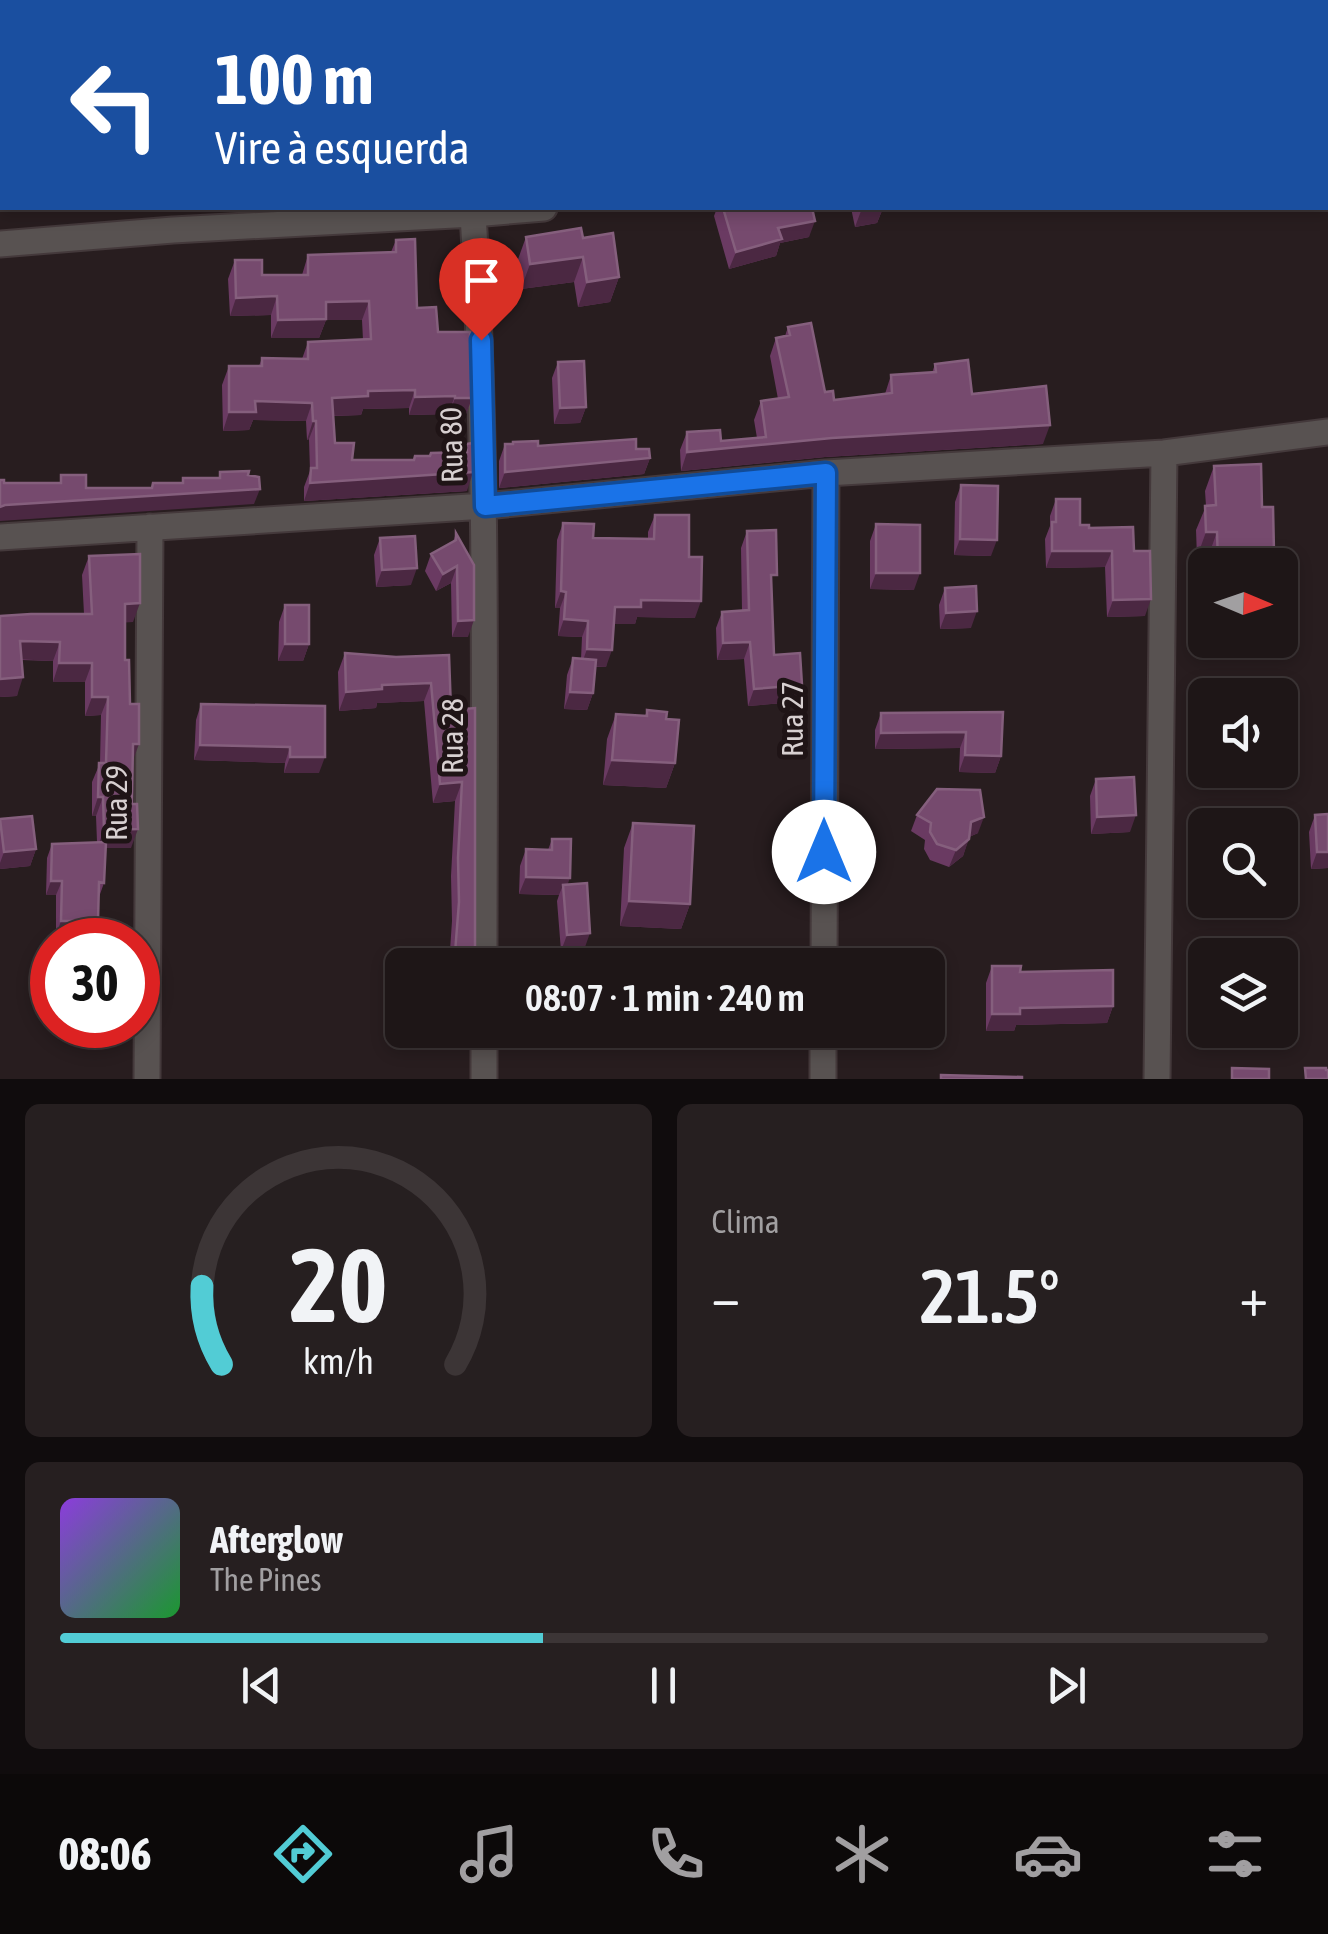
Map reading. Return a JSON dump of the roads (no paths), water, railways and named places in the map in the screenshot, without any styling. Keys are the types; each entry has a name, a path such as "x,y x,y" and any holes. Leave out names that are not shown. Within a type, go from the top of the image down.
{"street":[{"path":"0,244 171,219 518,210"},
{"name":"Rua 80","path":"473,214 485,506"},
{"path":"0,537 485,506 826,473 1164,453 1328,432"},
{"path":"1158,1079 1164,453"},
{"name":"Rua 27","path":"824,948 826,473"},
{"name":"Rua 28","path":"484,948 485,506"},
{"name":"Rua 29","path":"147,1079 150,527"},
{"path":"484,1048 484,1079"},
{"path":"823,1048 823,1079"}]}
